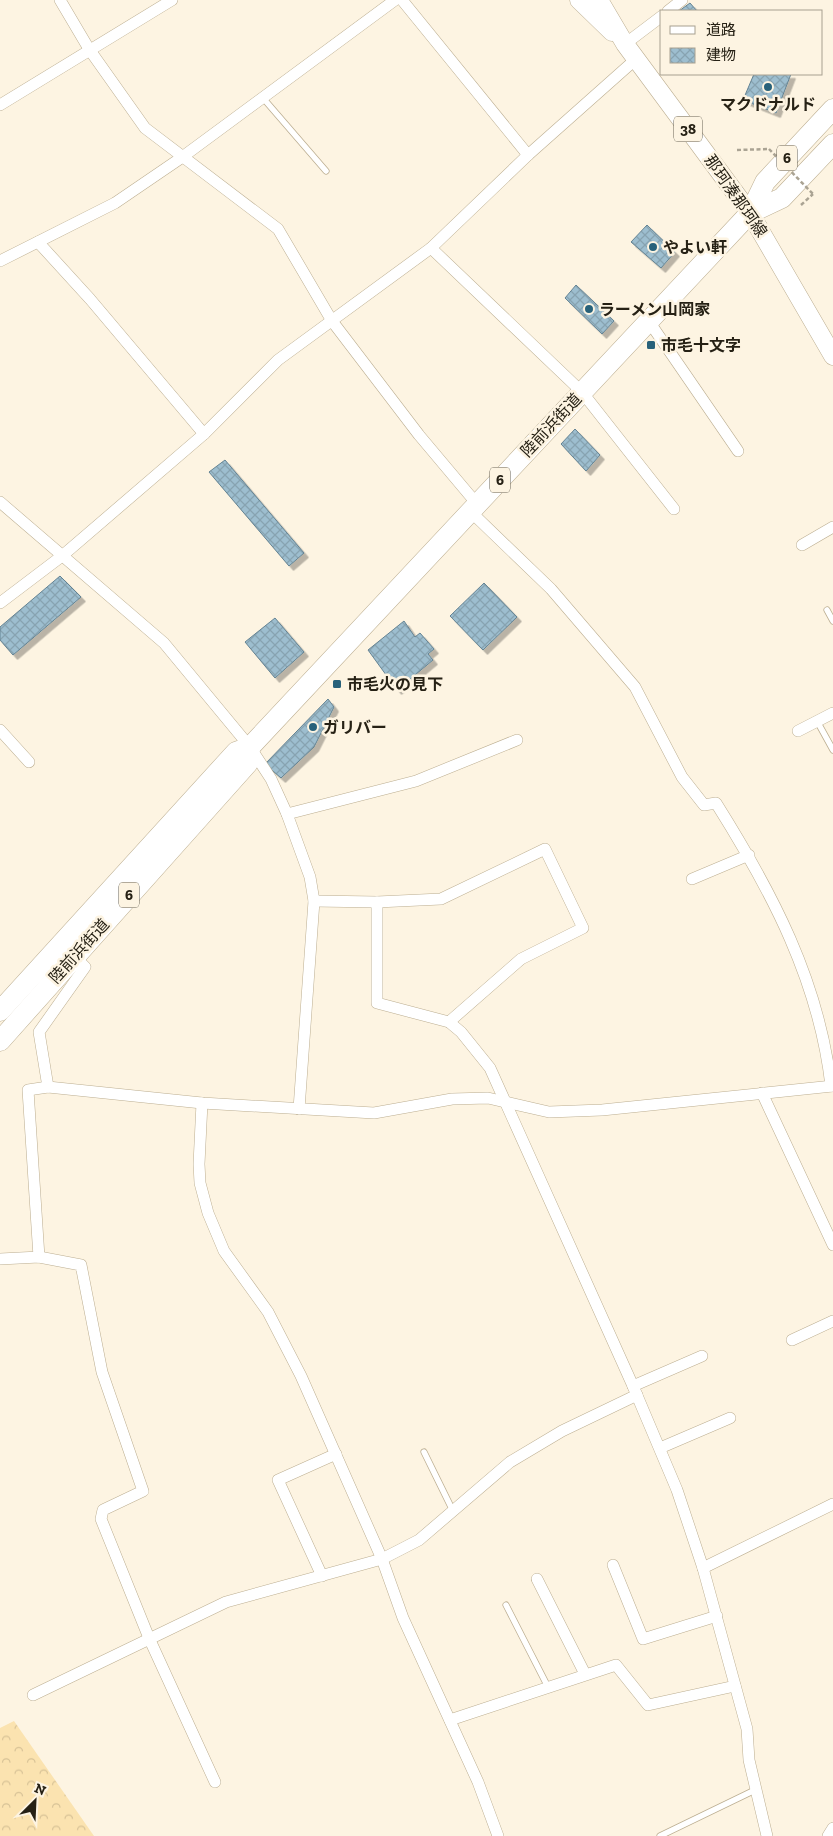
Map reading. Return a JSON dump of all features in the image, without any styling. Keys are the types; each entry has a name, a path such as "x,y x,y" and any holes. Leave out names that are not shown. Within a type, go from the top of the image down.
{"highway":[{"name":"陸前浜街道","path":"0,1011 236,752 250,747 648,320 750,214 765,182 833,109"},
{"name":"陸前浜街道","path":"750,214 782,198 833,144"},
{"name":"陸前浜街道","path":"0,1041 248,763 250,747"}],"main road":[{"name":"那珂湊那珂線","path":"579,0 625,44"},
{"name":"那珂湊那珂線","path":"599,0 625,44 750,214 833,356"}],"street":[{"path":"39,1257 28,1090 48,1087 202,1103 374,1113 452,1099 488,1098 549,1112 602,1110 832,1086 828,1057 814,996 778,912 749,855 716,804 704,805 682,777 635,687 551,589 474,508 332,321 278,229 181,158 145,128 89,49 60,0"},
{"path":"0,105 172,0"},
{"path":"0,261 115,203 181,158 396,0"},
{"path":"402,0 528,156"},
{"path":"669,10 682,0"},
{"path":"625,44 660,18"},
{"path":"0,603 62,556 204,434 278,360 431,248 528,156 636,59"},
{"path":"38,242 90,299 204,434"},
{"path":"431,248 582,392 674,509"},
{"path":"648,320 738,451"},
{"path":"0,502 164,643 250,747 271,779 287,814 310,877 314,901 299,1109"},
{"path":"802,545 833,528"},
{"path":"798,731 833,713"},
{"path":"0,730 28,762"},
{"path":"287,814 416,781 517,740"},
{"path":"314,901 377,902 441,899 545,849 583,928 521,959 449,1022"},
{"path":"692,879 749,855"},
{"path":"377,902 377,1003 449,1022 462,1032 490,1068 660,1448 703,1568 747,1729 749,1760 767,1836"},
{"path":"48,1087 38,1032 85,967 74,956"},
{"path":"762,1093 833,1245"},
{"path":"202,1103 200,1183 208,1213 224,1251 268,1312 301,1376 382,1559 403,1618 478,1782 498,1836"},
{"path":"0,1259 39,1257 81,1266 102,1372 144,1491 104,1510 101,1519 149,1638 215,1782"},
{"path":"792,1340 833,1321"},
{"path":"33,1695 226,1602 382,1559 419,1540 510,1462 562,1431 702,1356"},
{"path":"660,1448 730,1418"},
{"path":"322,1576 278,1480 336,1454"},
{"path":"703,1568 833,1504"},
{"path":"613,1565 643,1640 716,1616"},
{"path":"537,1579 585,1674"},
{"path":"450,1720 616,1664 648,1705 735,1686"},
{"path":"828,1836 833,1828"}],"lane":[{"path":"263,98 326,171"},
{"path":"827,610 833,621"},
{"path":"818,720 833,750"},
{"path":"424,1452 453,1511"},
{"path":"506,1605 548,1687"},
{"path":"660,1836 755,1790"}],"path":[{"path":"737,150 769,149 813,194 802,206"}],"green space":[{"path":"14,1721 94,1836 0,1836 0,1728"}],"building":[{"path":"690,3 696,10 680,10"},
{"name":"マクドナルド","path":"754,75 791,75 776,113 743,100"},
{"name":"やよい軒","path":"647,225 675,252 661,268 631,242"},
{"name":"ラーメン山岡家","path":"576,285 614,321 602,334 565,298"},
{"path":"575,429 600,455 586,471 561,444"},
{"path":"225,460 304,553 289,566 209,472"},
{"path":"60,576 81,597 13,655 0,640 0,627"},
{"path":"484,583 517,617 483,650 450,616"},
{"path":"275,618 304,652 275,678 245,642"},
{"path":"404,621 415,637 420,633 434,649 428,654 433,660 397,690 368,650"},
{"name":"ガリバー","path":"328,699 334,707 314,747 281,778 265,764"}],"place":[{"name":"マクドナルド","path":"768,87"},
{"name":"やよい軒","path":"653,247"},
{"name":"ラーメン山岡家","path":"589,309"},
{"name":"市毛十文字","path":"651,345"},
{"name":"市毛火の見下","path":"337,684"},
{"name":"ガリバー","path":"313,727"}]}
